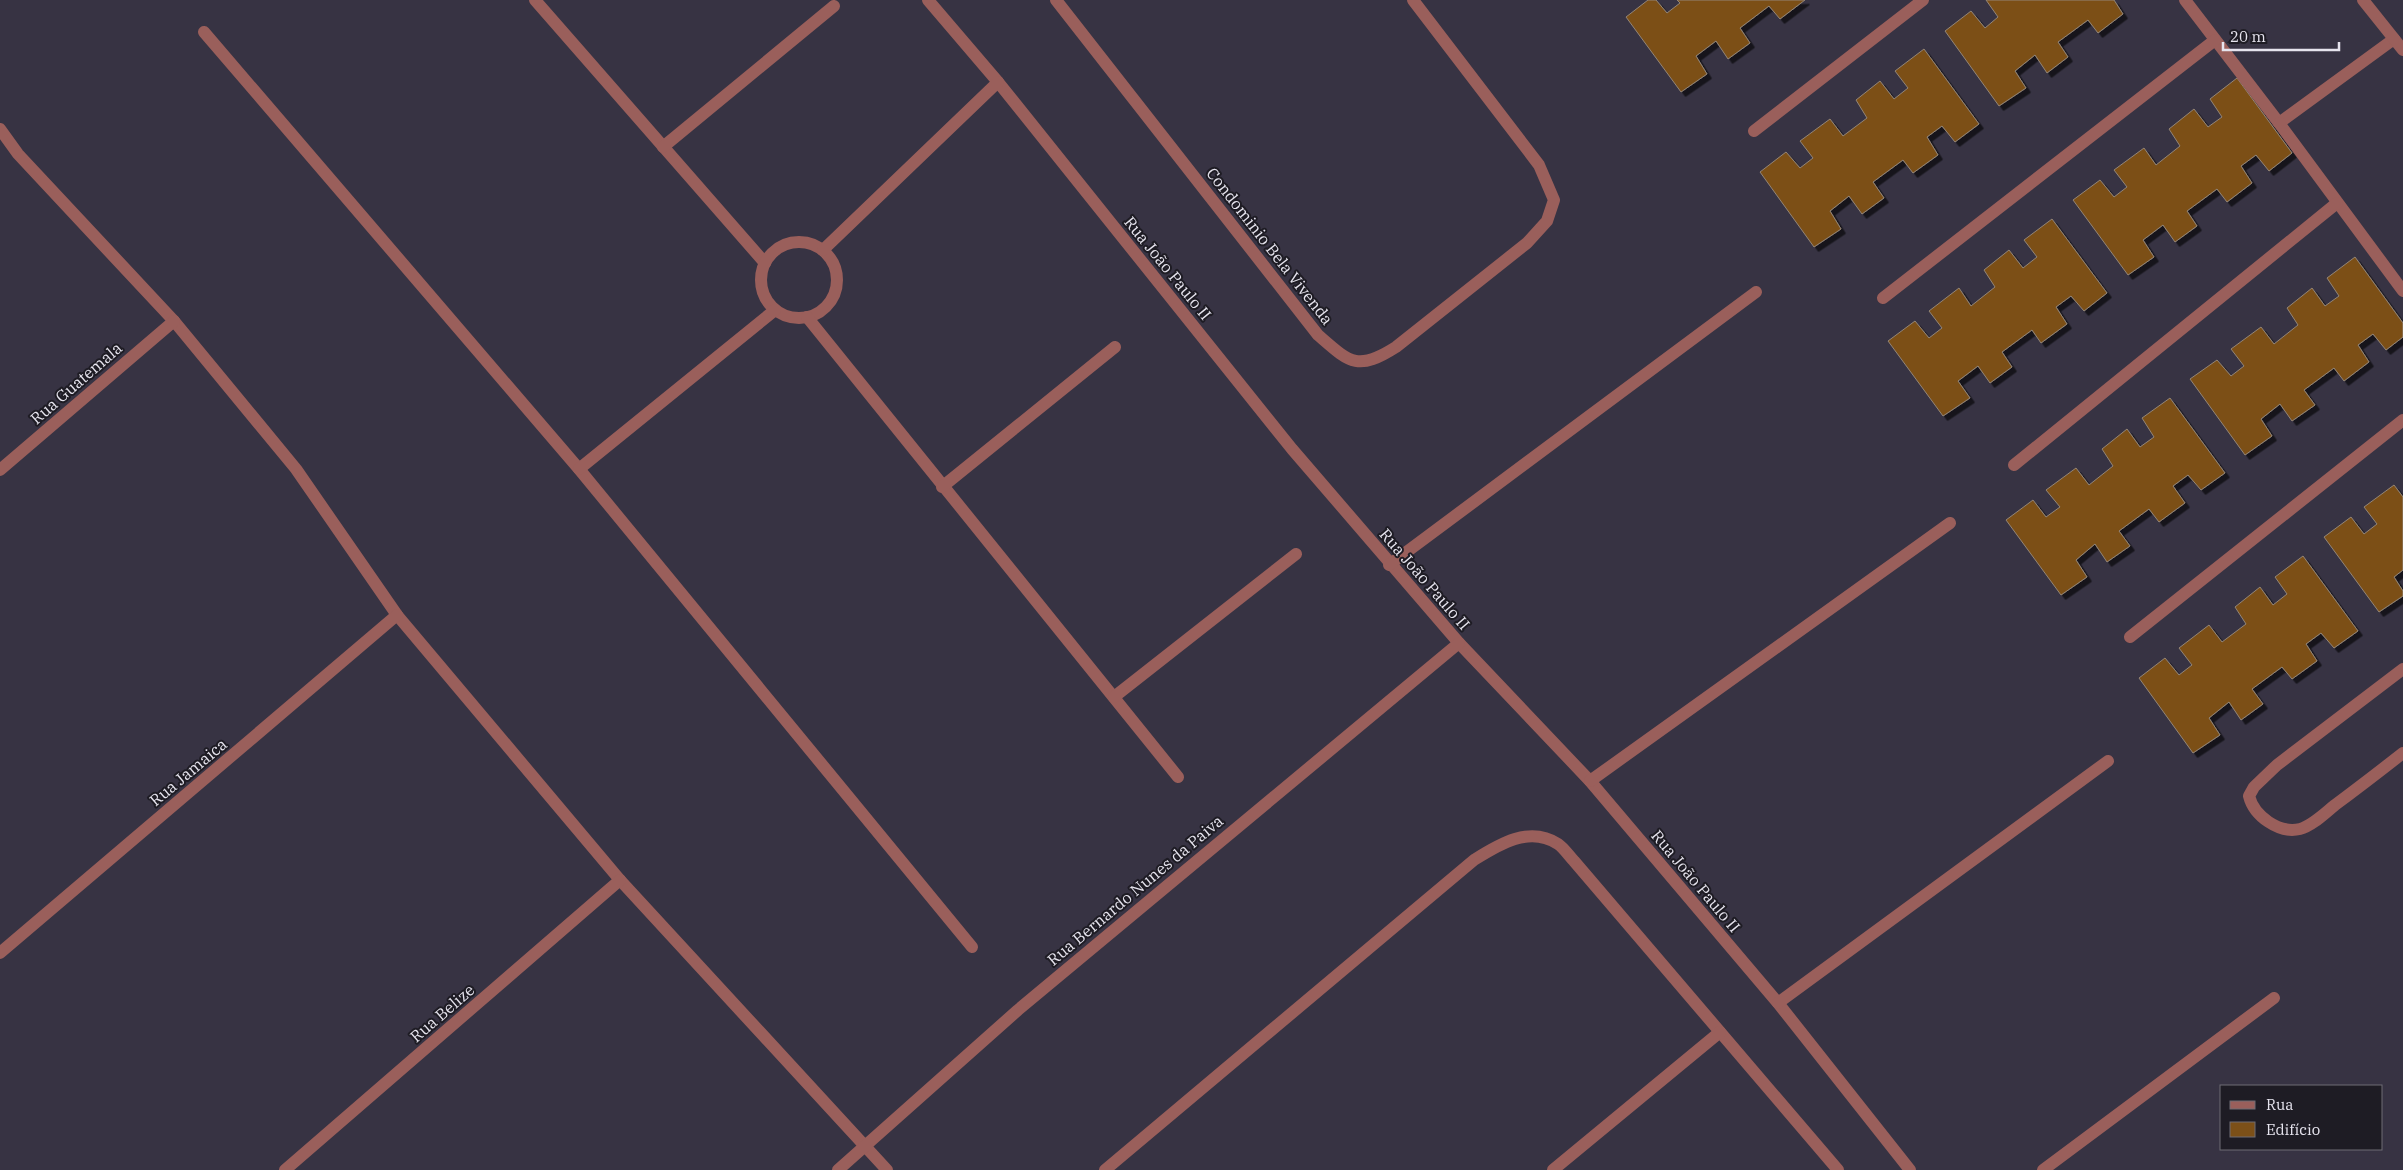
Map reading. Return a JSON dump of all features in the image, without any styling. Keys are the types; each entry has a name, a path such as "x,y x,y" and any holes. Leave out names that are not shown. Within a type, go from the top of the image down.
{"street":[{"path":"535,0 765,263"},
{"name":"Rua João Paulo II","path":"928,0 998,82 1292,449 1459,643 1590,781 1778,1003 1910,1170"},
{"name":"Condominio Bela Vivenda","path":"1056,0 1318,335 1346,359 1362,362 1378,359 1396,347 1527,243 1547,221 1554,200 1539,165 1413,0"},
{"path":"1754,131 1923,0"},
{"path":"2185,0 2403,291"},
{"path":"2363,0 2403,50"},
{"path":"663,147 834,6"},
{"path":"204,32 579,468 972,947"},
{"path":"2279,123 2394,39"},
{"path":"1883,298 2215,40"},
{"path":"823,250 998,82"},
{"path":"0,130 18,154 174,321 296,469 397,615 620,880 887,1170"},
{"path":"2014,466 2337,203"},
{"path":"791,242 808,242 823,250 834,263 838,280 834,296 823,310 807,317 790,317 775,310 764,296 761,279 765,263 776,250 791,242"},
{"path":"1390,565 1756,292"},
{"path":"579,468 775,310"},
{"path":"807,317 942,487 1178,777"},
{"name":"Rua Guatemala","path":"0,470 174,321"},
{"path":"942,487 1115,347"},
{"path":"2130,637 2403,420"},
{"path":"1590,781 1950,523"},
{"path":"1114,697 1296,554"},
{"name":"Rua Jamaica","path":"0,953 397,615"},
{"name":"Rua Bernardo Nunes da Paiva","path":"838,1170 1018,1010 1459,643"},
{"path":"2403,668 2277,765 2254,788 2249,796 2251,803 2256,812 2284,830 2301,829 2321,817 2403,753"},
{"path":"1778,1003 2108,761"},
{"path":"1105,1170 1474,860 1499,844 1520,837 1539,836 1557,844 1574,861 1838,1170"},
{"name":"Rua Belize","path":"285,1170 620,880"},
{"path":"2042,1170 2274,998"},
{"path":"1553,1170 1720,1032"}],"building":[{"path":"1648,0 1656,0 1667,13 1680,3 1677,0 1805,0 1780,19 1769,6 1740,28 1750,43 1728,59 1716,41 1696,56 1707,74 1681,92 1626,17"},
{"path":"1986,0 2114,0 2123,14 2098,33 2088,20 2058,42 2068,57 2047,73 2035,55 2015,71 2026,88 1999,106 1945,31 1971,11 1985,28 1998,17"},
{"path":"1924,49 1979,124 1955,142 1942,126 1927,137 1938,155 1913,173 1903,160 1873,182 1884,198 1862,214 1849,196 1830,211 1841,229 1814,247 1760,172 1786,152 1800,168 1813,158 1800,141 1830,119 1843,136 1867,118 1856,100 1880,81 1894,99 1908,88 1895,71"},
{"path":"2237,78 2292,153 2269,171 2256,155 2241,166 2252,183 2227,202 2217,189 2187,211 2197,226 2175,242 2163,225 2143,240 2154,257 2128,275 2073,200 2100,180 2114,197 2127,187 2114,170 2144,148 2156,165 2180,146 2169,129 2194,109 2208,127 2222,117 2210,99"},
{"path":"2052,219 2107,293 2084,311 2071,296 2056,307 2067,324 2041,343 2032,330 2002,352 2012,367 1990,383 1978,366 1958,381 1970,398 1943,416 1888,341 1915,321 1929,338 1942,328 1929,311 1959,288 1971,306 1995,287 1984,270 2009,250 2023,268 2037,257 2024,240"},
{"path":"2355,257 2403,323 2403,337 2386,350 2373,334 2358,345 2369,362 2344,381 2334,368 2304,390 2315,405 2292,421 2280,404 2261,419 2272,436 2245,455 2190,379 2217,360 2231,376 2244,366 2231,349 2261,327 2274,344 2298,325 2287,308 2312,288 2325,306 2339,296 2327,278"},
{"path":"2170,398 2225,473 2201,490 2188,475 2173,486 2185,503 2159,522 2149,509 2119,531 2130,546 2107,562 2095,544 2076,560 2087,577 2061,595 2006,520 2033,500 2046,517 2060,507 2046,490 2076,468 2089,485 2113,466 2102,449 2127,429 2140,447 2154,437 2142,418"},
{"path":"2394,485 2403,497 2403,570 2394,577 2403,591 2403,596 2379,612 2324,537 2351,517 2364,534 2377,524 2364,507"},
{"path":"2303,556 2358,631 2334,648 2321,633 2306,644 2317,661 2292,679 2282,667 2252,689 2263,704 2241,720 2229,702 2209,718 2220,735 2193,753 2139,678 2165,658 2179,675 2192,665 2179,648 2209,625 2222,642 2246,624 2235,607 2260,587 2273,605 2287,594 2275,577"}]}
